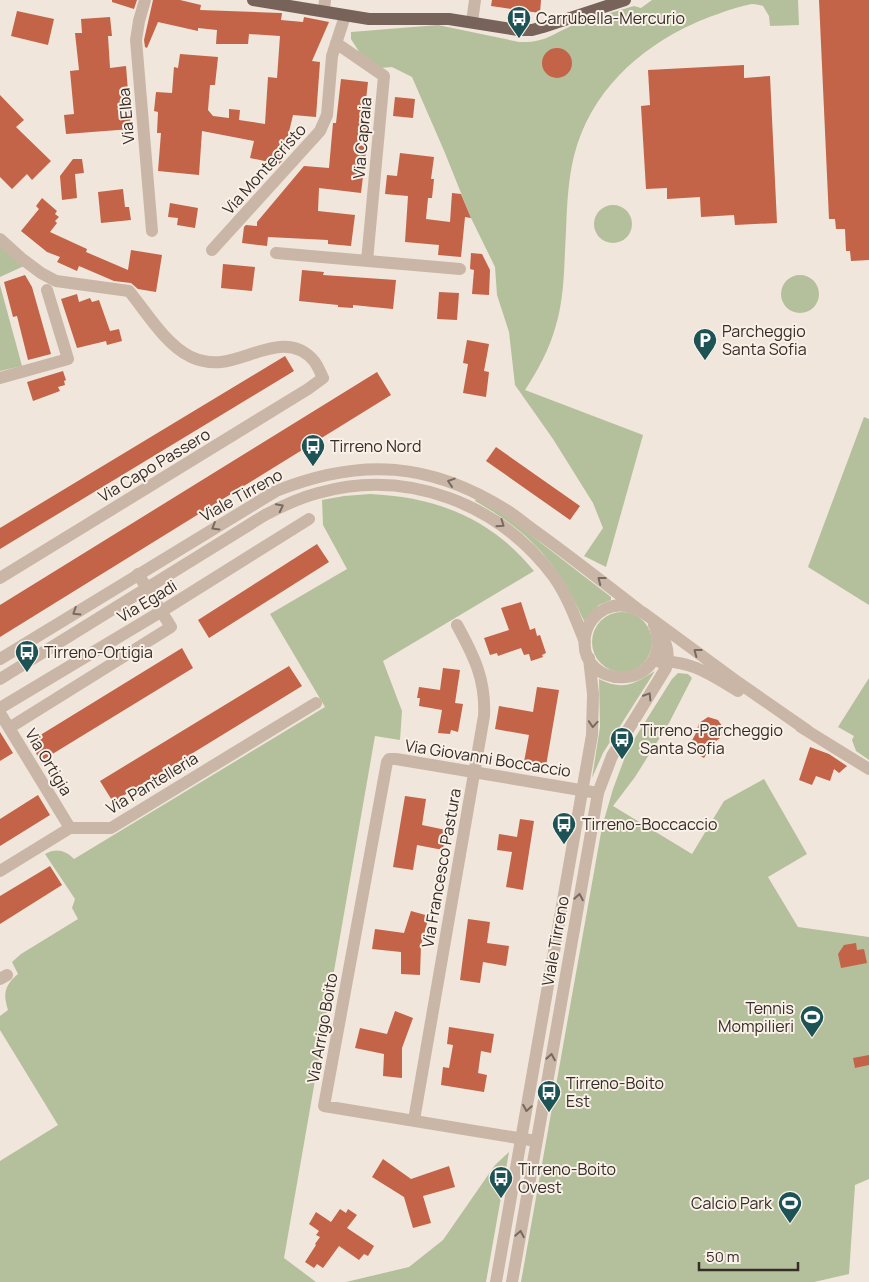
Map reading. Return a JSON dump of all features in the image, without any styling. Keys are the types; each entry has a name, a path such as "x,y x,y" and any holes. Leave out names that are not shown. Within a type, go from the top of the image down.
{"main road":[{"path":"253,0 270,4 325,5 345,16 385,20 449,19 518,30 532,30 619,1"}],"street":[{"name":"Via Elba","path":"145,0 136,40 152,231"},
{"path":"472,22 476,0"},
{"name":"Via Montecristo","path":"212,250 320,131 327,115 332,56 345,16"},
{"name":"Via Capraia","path":"336,43 384,76 367,261"},
{"name":"Via Capo Passero","path":"0,239 21,258 41,273 56,281 129,290 161,332 182,351 191,356 218,363 241,358 267,348 287,347 306,354 314,362 323,378 0,578"},
{"path":"276,253 460,269"},
{"path":"0,378 68,359 47,290"},
{"name":"Viale Tirreno","path":"0,659 264,498 318,476 357,470 395,470 437,478 469,489 510,512 639,610"},
{"name":"Viale Tirreno","path":"0,679 265,515 286,504 318,492 366,485 397,486 439,494 463,503 502,524 544,565 554,578 568,602 585,642"},
{"path":"463,503 469,489"},
{"name":"Via Egadi","path":"0,708 162,611 308,519"},
{"path":"9,728 171,627 138,574"},
{"path":"652,622 658,644 655,656 648,666 637,674 616,678 597,669 589,658 585,642 588,627 602,610 624,605 639,610 652,622 808,731"},
{"path":"652,622 667,644 668,662"},
{"name":"Via Francesco Pastura","path":"414,1120 485,701 480,670 457,625"},
{"name":"Viale Tirreno","path":"497,1282 592,735 594,711 589,658"},
{"path":"648,666 668,662 697,668 706,672 869,769"},
{"name":"Viale Tirreno","path":"512,1282 598,793 612,756 668,662"},
{"name":"Via Pantelleria","path":"70,828 111,828 316,703"},
{"name":"Via Ortigia","path":"0,713 70,828"},
{"name":"Via Giovanni Boccaccio","path":"389,759 598,793"},
{"name":"Via Arrigo Boito","path":"389,759 386,764 324,1106 536,1142"},
{"path":"0,872 70,828"}],"green space":[{"path":"652,0 798,0 799,25 770,26 769,16 763,6 752,4 695,23 654,46 635,60 604,93 581,133 574,156 569,184 564,278 559,314 547,350 525,390 643,435 606,567 584,556 603,528 593,503 553,439 515,385 509,332 497,295 495,267 471,218 412,77 392,67 380,68 363,58 351,39 351,32 438,25 519,42 528,42 548,37 574,25 604,15 634,6 641,8"},
{"path":"613,205 627,210 632,224 627,238 613,243 599,238 594,224 599,210"},
{"path":"0,244 24,266 0,277"},
{"path":"800,275 814,280 819,294 814,308 800,313 786,308 781,294 786,280"},
{"path":"0,285 22,366 0,371"},
{"path":"864,417 869,419 869,605 808,567"},
{"path":"370,494 417,500 461,514 481,524 500,537 534,571 383,661 402,711 400,740 375,736 284,1258 316,1282 0,1282 0,1161 58,1125 0,1030 0,1016 8,1010 5,999 7,986 18,974 12,962 21,954 78,919 72,908 75,899 45,854 60,851 74,859 325,707 270,614 347,569 323,525 322,500"},
{"path":"476,499 506,516 611,597 611,600 599,605 584,621 564,582 540,551 527,537 475,501"},
{"path":"622,612 638,617 643,621 647,626 652,642 647,658 643,663 638,667 622,672 606,667 601,663 597,658 592,642 597,626 601,621 606,617"},
{"path":"655,671 603,753 592,778 600,727 599,679 607,683 622,685 634,682"},
{"path":"678,673 688,674 692,678 669,723 635,777 613,806 692,854 724,801 764,779 807,854 768,877 798,927 869,937 869,1179 855,1185 849,1274 814,1282 521,1282 602,827 613,789 628,749 672,679"},
{"path":"869,678 869,760 856,751 852,740 854,736 838,727"},
{"path":"509,1152 486,1282 346,1282 409,1267 443,1240 495,1165"}],"building":[{"path":"112,0 137,0 134,9 112,2"},
{"path":"153,0 180,0 201,5 200,10 282,13 281,20 303,22 304,17 329,22 312,61 320,62 316,117 293,115 282,161 279,164 250,158 254,141 202,131 199,175 158,171 161,133 157,133 158,112 154,111 156,92 172,93 174,67 178,68 180,54 218,57 215,85 210,85 208,110 213,116 229,118 229,109 240,110 239,120 265,124 268,77 277,78 280,36 249,34 248,44 216,44 217,30 198,28 198,31 158,22 147,48 145,47 144,40"},
{"path":"492,0 541,0 540,13 491,6"},
{"path":"819,0 869,0 869,260 851,261 850,251 846,251 845,229 836,229 835,219 829,219"},
{"path":"17,11 54,19 48,45 11,36"},
{"path":"110,17 112,36 108,36 110,68 126,66 131,129 66,134 64,115 74,114 70,71 79,70 75,33 82,33 81,19"},
{"path":"557,48 568,52 572,63 568,74 557,78 546,74 542,63 546,52"},
{"path":"744,65 744,78 770,76 777,223 735,225 734,215 701,217 700,197 667,199 667,188 646,189 641,106 650,105 648,70"},
{"path":"341,79 368,82 363,126 369,126 361,193 319,188 318,211 355,215 351,246 328,244 328,240 268,237 267,246 242,243 244,227 246,225 257,226 257,222 304,166 329,168 333,123 336,123"},
{"path":"0,95 24,120 16,127 51,161 32,180 27,174 12,189 0,177"},
{"path":"395,97 415,99 413,118 393,116"},
{"path":"400,153 434,157 431,179 434,179 432,198 428,198 426,219 450,222 452,193 461,194 471,218 465,217 461,257 438,255 439,245 405,242 408,196 385,194 387,175 397,176"},
{"path":"73,159 82,159 84,173 75,174 77,198 62,200 60,176"},
{"path":"123,189 125,207 129,207 131,220 101,223 98,192"},
{"path":"42,198 57,211 55,214 59,217 50,232 87,249 86,252 128,270 131,250 162,255 156,292 138,289 131,283 114,281 79,266 77,271 57,262 60,257 47,252 21,231 39,209 36,206"},
{"path":"170,203 198,208 195,228 177,225 178,218 168,217"},
{"path":"471,253 482,254 490,270 489,295 472,294 474,270 470,269"},
{"path":"223,264 255,267 252,291 221,288"},
{"path":"302,270 324,272 323,275 396,280 393,309 353,305 353,308 338,307 338,305 299,301"},
{"path":"25,275 32,287 51,354 28,360 17,316 13,317 4,282"},
{"path":"439,292 459,293 457,320 437,319"},
{"path":"77,294 79,302 90,298 92,302 99,300 110,331 119,329 122,341 107,345 106,341 77,348 61,299"},
{"path":"467,340 489,344 484,371 489,372 486,397 463,393 468,364 463,363"},
{"path":"285,356 294,371 0,549 0,528"},
{"path":"63,371 66,380 64,381 65,385 58,387 60,391 33,401 27,382"},
{"path":"377,372 391,395 0,637 0,605"},
{"path":"496,447 580,506 570,520 486,461"},
{"path":"317,544 329,562 209,638 198,620"},
{"path":"521,602 530,630 535,628 537,636 540,635 546,653 542,655 543,657 531,661 529,654 524,655 521,648 498,656 497,653 490,655 484,638 509,630 501,608"},
{"path":"182,648 193,668 41,761 29,742"},
{"path":"289,666 302,686 113,802 100,781"},
{"path":"443,668 460,670 455,703 463,704 458,732 451,730 450,734 438,733 442,710 419,706 420,698 417,698 419,687 440,690"},
{"path":"537,687 559,690 546,766 524,762 529,735 495,729 499,706 533,712"},
{"path":"708,717 718,720 722,726 723,733 713,743 704,758 688,748 699,723"},
{"path":"0,732 13,753 0,761"},
{"path":"810,747 829,754 847,766 839,773 834,769 830,781 816,776 812,785 799,780"},
{"path":"38,795 50,815 0,846 0,819"},
{"path":"405,796 426,799 422,825 446,830 443,850 417,845 413,870 393,867"},
{"path":"520,819 534,821 523,890 506,887 512,852 497,850 499,834 517,837"},
{"path":"50,866 62,885 0,924 0,896"},
{"path":"411,911 429,916 421,945 420,975 401,974 401,952 372,949 375,929 404,933"},
{"path":"468,919 490,922 487,943 509,946 506,966 483,962 480,983 460,980"},
{"path":"856,943 857,950 864,949 867,963 841,968 838,954 844,945"},
{"path":"395,1011 413,1018 402,1048 402,1078 383,1076 384,1054 355,1048 360,1028 387,1034"},
{"path":"449,1027 494,1034 491,1053 481,1051 478,1073 487,1075 484,1092 441,1085 443,1067 449,1068 453,1045 447,1044"},
{"path":"869,1055 869,1065 855,1068 853,1058"},
{"path":"383,1159 411,1179 449,1166 455,1187 423,1196 431,1223 413,1228 404,1197 372,1177"},
{"path":"340,1209 346,1213 348,1209 357,1215 347,1228 374,1246 368,1256 364,1254 359,1260 339,1246 323,1268 317,1264 314,1268 305,1262 320,1237 316,1235 319,1231 309,1224 316,1212 331,1222"}],"place":[{"name":"Carrubella-Mercurio","path":"519,39"},
{"name":"Parcheggio Santa Sofia","path":"705,361"},
{"name":"Tirreno Nord","path":"313,467"},
{"name":"Tirreno-Ortigia","path":"27,673"},
{"name":"Tirreno-Parcheggio Santa Sofia","path":"622,760"},
{"name":"Tirreno-Boccaccio","path":"564,845"},
{"name":"Tennis Mompilieri","path":"812,1038"},
{"name":"Tirreno-Boito Est","path":"549,1113"},
{"name":"Tirreno-Boito Ovest","path":"501,1199"},
{"name":"Calcio Park","path":"790,1224"}]}
